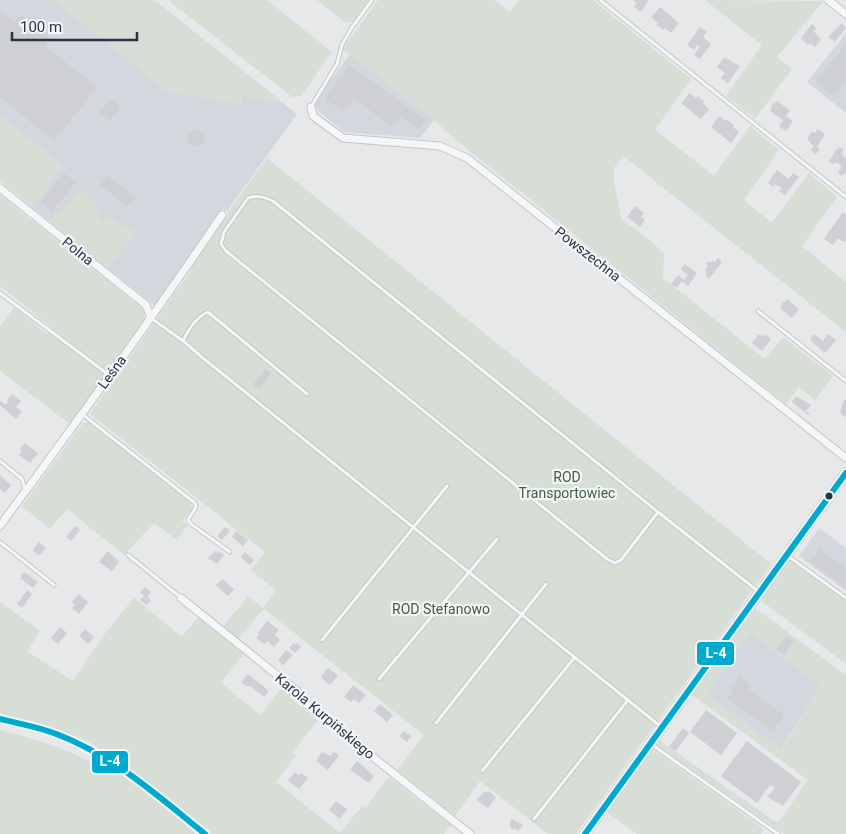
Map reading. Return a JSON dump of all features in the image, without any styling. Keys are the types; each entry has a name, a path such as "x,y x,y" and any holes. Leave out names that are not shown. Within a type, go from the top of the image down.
{"street":[{"path":"828,0 846,14"},
{"name":"Powszechna","path":"311,107 313,116 343,138 440,146 467,158 846,458"},
{"name":"Polna","path":"0,188 146,305 151,318"},
{"name":"Leśna","path":"0,526 25,489 110,376 222,215"},
{"path":"585,834 846,473"},
{"name":"Karola Kurpińskiego","path":"180,598 297,692 306,704 470,834"},
{"path":"0,720 58,734 106,756 205,834"}],"lane":[{"path":"311,107 337,64 342,45 351,29 372,0"},
{"path":"600,0 846,197"},
{"path":"658,512 621,560 615,563 607,559 226,251 221,244 224,232 248,198 260,196 273,202 760,593"},
{"path":"0,293 110,376"},
{"path":"758,311 846,381"},
{"path":"183,341 187,331 202,314 208,312 307,394"},
{"path":"151,318 183,341 413,529 523,614 661,727"},
{"path":"82,414 195,503 196,507 188,520 190,524 230,552"},
{"path":"0,460 22,480 25,489"},
{"path":"322,640 448,486"},
{"path":"379,679 496,539"},
{"path":"0,542 54,584"},
{"path":"128,555 180,598"},
{"path":"787,555 846,598"},
{"path":"436,723 546,584"},
{"path":"482,771 575,657"},
{"path":"534,819 628,700"},
{"path":"650,743 778,834"}],"shaded area":[{"path":"0,0 154,0 297,114 227,211 222,209 186,264 155,306 32,207 63,166 0,116"},
{"path":"846,33 846,113 807,82"},
{"path":"350,54 434,120 420,138 344,132 317,110 315,101"},
{"path":"819,528 846,548 846,591 799,556"},
{"path":"750,632 821,686 781,749 709,696 709,689"}],"green space":[{"path":"53,0 154,0 285,104 243,97 242,105 167,92"},
{"path":"168,0 267,0 332,52 301,96 292,97"},
{"path":"317,0 369,0 354,22 345,22"},
{"path":"378,0 494,0 510,12 519,0 593,0 691,79 655,130 714,176 750,126 779,150 744,200 772,223 809,173 837,197 802,246 846,282 846,332 623,156 614,168 614,183 622,220 645,236 664,253 663,278 765,359 783,337 833,376 815,400 799,387 786,404 456,140 434,120 343,49"},
{"path":"705,0 823,1 777,57 792,69 755,119 726,96 762,45"},
{"path":"0,116 63,166 32,207 0,181"},
{"path":"267,158 771,564 576,834 548,834 480,781 455,816 397,770 424,735 264,609 237,640 222,628 248,596 263,608 276,590 251,570 265,552 90,414 192,269 189,267 222,220 228,217 228,212"},
{"path":"82,188 95,203 100,218 103,220 112,218 120,225 134,230 135,235 108,268 49,220 63,210"},
{"path":"0,195 143,309 145,321 108,373 0,286"},
{"path":"14,307 47,334 50,331 107,375 71,425 0,371 0,327"},
{"path":"89,422 191,503 192,509 182,521 188,525 177,540 154,523 124,555 67,509 50,529 22,506 83,423"},
{"path":"789,560 846,601 846,664 760,600"},
{"path":"134,598 182,637 199,616 244,653 221,683 260,715 284,685 293,692 289,697 318,720 293,752 296,755 276,782 340,833 362,806 365,808 389,777 451,825 444,834 210,834 121,763 90,743 42,725 0,713 0,602 40,631 27,651 73,681 103,636"},
{"path":"755,608 846,675 846,834 784,834 656,744 659,740 777,823 780,820 808,780 692,695 716,661 720,662 725,667 709,689 709,696 782,749 821,686 750,633 731,659 723,651"},
{"path":"0,730 59,748 87,760 113,777 120,771 199,834 0,834"},
{"path":"652,749 764,829 761,834 637,834 607,812"}],"building":[{"path":"633,0 649,0 641,12 634,7 637,3"},
{"path":"660,7 679,23 671,33 665,28 663,30 651,17"},
{"path":"0,10 15,22 21,15 51,39 45,46 97,87 54,141 0,97"},
{"path":"842,23 846,28 835,42 828,37"},
{"path":"812,24 816,28 814,31 821,39 815,47 810,43 808,45 801,38"},
{"path":"700,27 707,32 703,37 711,44 700,59 694,55 700,47 697,45 694,50 687,45"},
{"path":"846,44 846,80 833,96 816,82"},
{"path":"724,57 740,66 728,83 721,78 725,73 717,67"},
{"path":"349,65 426,120 419,129 401,116 393,127 354,99 344,112 325,99"},
{"path":"690,93 696,98 698,96 709,109 701,119 681,103"},
{"path":"111,99 121,107 110,120 100,112"},
{"path":"777,101 790,110 786,116 793,121 786,131 779,126 783,120 770,111 771,106"},
{"path":"719,116 734,125 733,127 739,132 731,143 711,127"},
{"path":"818,129 825,134 817,147 820,149 816,154 811,150 814,145 810,144 811,142 807,140 813,131 815,133"},
{"path":"196,130 204,138 196,146 188,138"},
{"path":"840,147 844,150 841,154 846,158 846,174 844,173 842,176 838,173 842,166 836,162 834,164 829,162 836,149"},
{"path":"777,170 789,179 793,173 799,177 785,195 779,191 782,188 775,184 773,187 768,183"},
{"path":"64,173 76,182 52,212 41,202"},
{"path":"108,175 135,197 127,206 100,185"},
{"path":"635,206 644,213 641,217 645,220 640,227 627,217"},
{"path":"843,212 846,214 846,240 844,242 838,238 833,245 824,239"},
{"path":"718,258 722,262 709,279 705,275 708,265 706,264 708,261 711,263 712,260 715,262"},
{"path":"685,264 697,273 688,286 682,281 677,288 671,284 678,275 684,280 688,275 681,269"},
{"path":"787,299 799,309 792,318 780,308"},
{"path":"814,334 823,341 828,334 836,340 825,353 810,340"},
{"path":"758,335 764,337 766,335 771,339 762,351 752,343"},
{"path":"265,369 271,373 259,389 253,385"},
{"path":"12,394 21,401 16,407 22,411 16,419 0,405 0,401 6,405 7,400"},
{"path":"796,396 811,405 806,411 810,414 808,415 792,402"},
{"path":"844,399 846,400 846,417 840,413"},
{"path":"25,443 38,453 30,463 19,455 22,451 20,449"},
{"path":"0,475 11,485 5,493 0,489"},
{"path":"75,526 80,530 71,541 66,537"},
{"path":"225,527 230,531 222,540 217,536"},
{"path":"236,531 248,540 243,546 232,537"},
{"path":"39,542 46,548 40,555 37,555 33,550"},
{"path":"819,549 846,569 846,588 810,561"},
{"path":"108,551 119,562 112,571 99,562"},
{"path":"215,551 218,553 219,551 224,555 217,564 208,558"},
{"path":"245,552 254,560 250,565 241,557"},
{"path":"24,572 38,582 33,588 20,578"},
{"path":"222,579 234,589 228,596 216,585"},
{"path":"145,587 151,592 147,597 151,600 147,605 140,600 144,596 140,593"},
{"path":"27,590 32,594 22,608 17,604"},
{"path":"79,594 88,602 79,614 72,608 75,605 72,602"},
{"path":"267,621 279,630 275,635 280,640 274,647 267,641 264,644 256,638"},
{"path":"60,627 67,633 58,644 51,638"},
{"path":"85,629 94,637 88,644 79,636"},
{"path":"786,636 794,641 784,655 776,650"},
{"path":"294,643 301,647 295,653 289,648"},
{"path":"286,650 293,655 283,665 278,660"},
{"path":"328,668 338,675 330,685 321,677"},
{"path":"248,674 269,691 264,697 250,686 248,687 241,682"},
{"path":"739,676 750,685 747,689 784,715 772,731 727,698 733,690 730,688"},
{"path":"353,685 366,695 359,703 354,699 351,702 344,697"},
{"path":"380,704 393,715 387,722 374,711"},
{"path":"706,710 737,733 721,755 690,732"},
{"path":"683,728 689,733 676,751 669,747"},
{"path":"404,731 411,736 407,742 399,736"},
{"path":"747,741 801,782 783,806 767,797 775,788 770,785 757,803 721,776"},
{"path":"322,752 331,756 334,752 339,755 328,770 316,761"},
{"path":"357,761 374,776 369,783 350,770"},
{"path":"295,772 299,775 301,773 308,778 299,789 288,781"},
{"path":"484,791 486,793 488,791 496,797 488,808 477,800"},
{"path":"336,801 347,809 340,819 329,810"},
{"path":"512,819 523,825 518,831 514,828 513,830 509,825"}],"transit line":[{"name":"L-4","path":"585,834 846,473"},
{"name":"L-4","path":"0,719 52,732 99,755 136,779 205,834"}],"park label":[{"name":"ROD Transportowiec","path":"567,486"},
{"name":"ROD Stefanowo","path":"441,609"}]}
